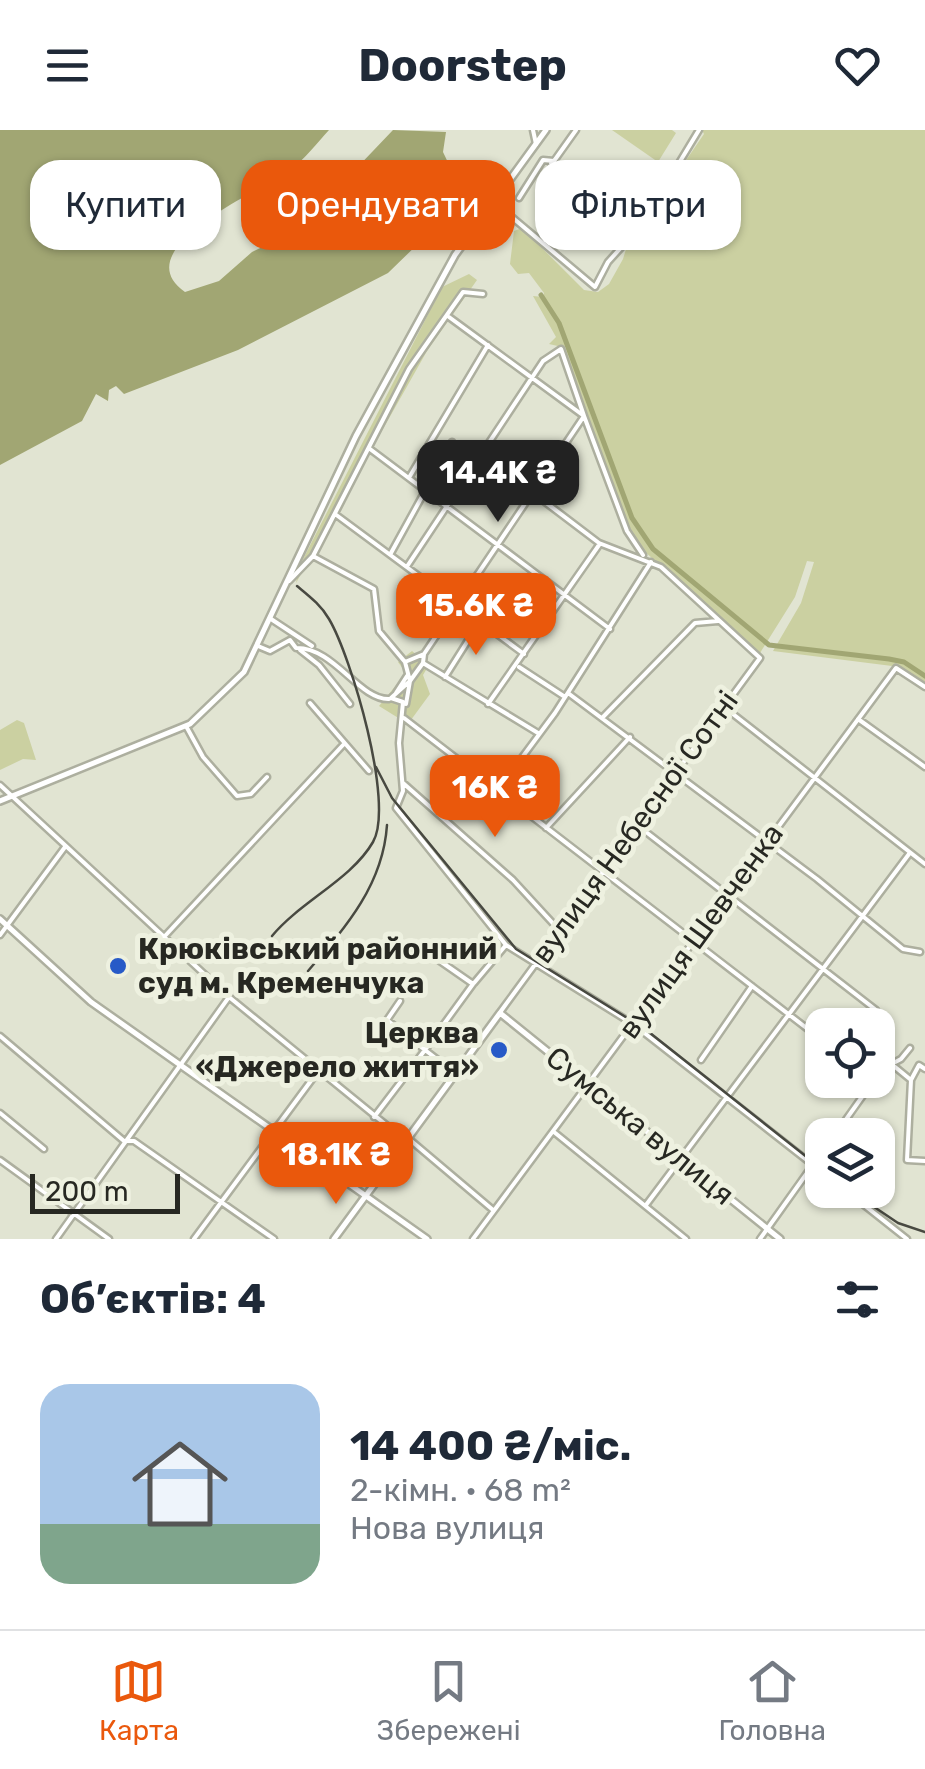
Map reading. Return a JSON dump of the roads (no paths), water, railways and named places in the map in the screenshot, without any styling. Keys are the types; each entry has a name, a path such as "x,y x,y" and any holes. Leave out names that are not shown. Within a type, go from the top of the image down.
{"main road":[{"path":"515,173 546,130"},
{"path":"0,801 186,726 244,672 376,397 459,250"},
{"path":"0,919 91,1002 427,1239"},
{"name":"вулиця Небесної Сотні","path":"334,1239 500,1012"},
{"name":"Сумська вулиця","path":"500,1012 780,1239"}],"street":[{"path":"534,130 536,144"},
{"path":"554,160 576,130"},
{"path":"680,160 696,131"},
{"path":"531,151 543,160"},
{"path":"519,198 535,173"},
{"path":"515,219 535,236"},
{"path":"552,250 595,286 619,250"},
{"path":"289,581 314,556 409,369 463,292 483,294"},
{"path":"449,317 584,416"},
{"path":"410,476 447,420 464,382 488,345"},
{"path":"408,565 549,352 560,349 627,531 645,558"},
{"path":"390,698 410,681 424,654 584,416"},
{"path":"391,553 452,442"},
{"path":"369,448 610,629"},
{"path":"484,455 600,543 652,562 718,621"},
{"path":"336,514 524,654"},
{"path":"488,704 600,543"},
{"path":"314,556 374,589 379,631 409,671 398,743 402,796 396,808 506,945 633,1024 805,1158"},
{"path":"498,790 540,734 652,562"},
{"path":"272,618 371,694 405,706"},
{"path":"603,717 695,623 718,621"},
{"name":"вулиця Небесної Сотні","path":"500,1012 760,658 718,621"},
{"path":"446,677 479,623"},
{"path":"258,646 270,652 301,638"},
{"path":"290,640 319,665 350,704"},
{"path":"296,648 316,649"},
{"path":"405,662 424,654"},
{"path":"423,662 540,734"},
{"path":"518,666 630,736 903,949 920,952"},
{"name":"вулиця Шевченка","path":"473,1239 896,668 925,687"},
{"path":"390,698 409,671"},
{"path":"310,702 369,771"},
{"path":"724,707 925,864"},
{"path":"404,718 805,1027"},
{"path":"858,718 925,767"},
{"path":"186,726 203,756 236,796 251,794 266,777"},
{"path":"546,828 630,736"},
{"path":"164,937 343,745"},
{"path":"401,782 514,880 559,930"},
{"path":"0,785 230,997 317,1072 493,1210"},
{"path":"637,825 873,1008"},
{"path":"0,934 65,847"},
{"path":"646,1205 909,854"},
{"path":"414,943 474,984"},
{"path":"374,1117 506,945"},
{"path":"701,1060 752,986"},
{"path":"56,1239 230,997"},
{"path":"400,1001 387,1020 456,1072"},
{"path":"0,1036 124,1141 134,1141 274,1239"},
{"path":"895,1061 902,1059 910,1048"},
{"path":"925,1069 918,1065 911,1080 906,1160 925,1161"},
{"path":"895,1067 911,1080"},
{"path":"194,1239 317,1072"},
{"path":"0,1114 44,1149"},
{"path":"554,1132 686,1239"},
{"path":"0,1160 109,1239"},
{"path":"760,1239 805,1177"},
{"path":"868,1208 907,1239"}],"waterway":[{"path":"541,295 559,323 632,518 653,549 769,645 889,659 904,662 925,676"}],"railway":[{"path":"272,936 364,856 378,823 375,764 348,664 326,614 297,586"},
{"path":"376,767 392,798 516,949 645,1029 805,1156"},
{"path":"308,971 349,921 370,886 384,847 387,825"},
{"path":"876,1208 898,1223 925,1232"}],"place":[{"name":"Крюківський районний суд м. Кременчука","path":"118,966"},
{"name":"Церква «Джерело життя»","path":"499,1050"}]}
